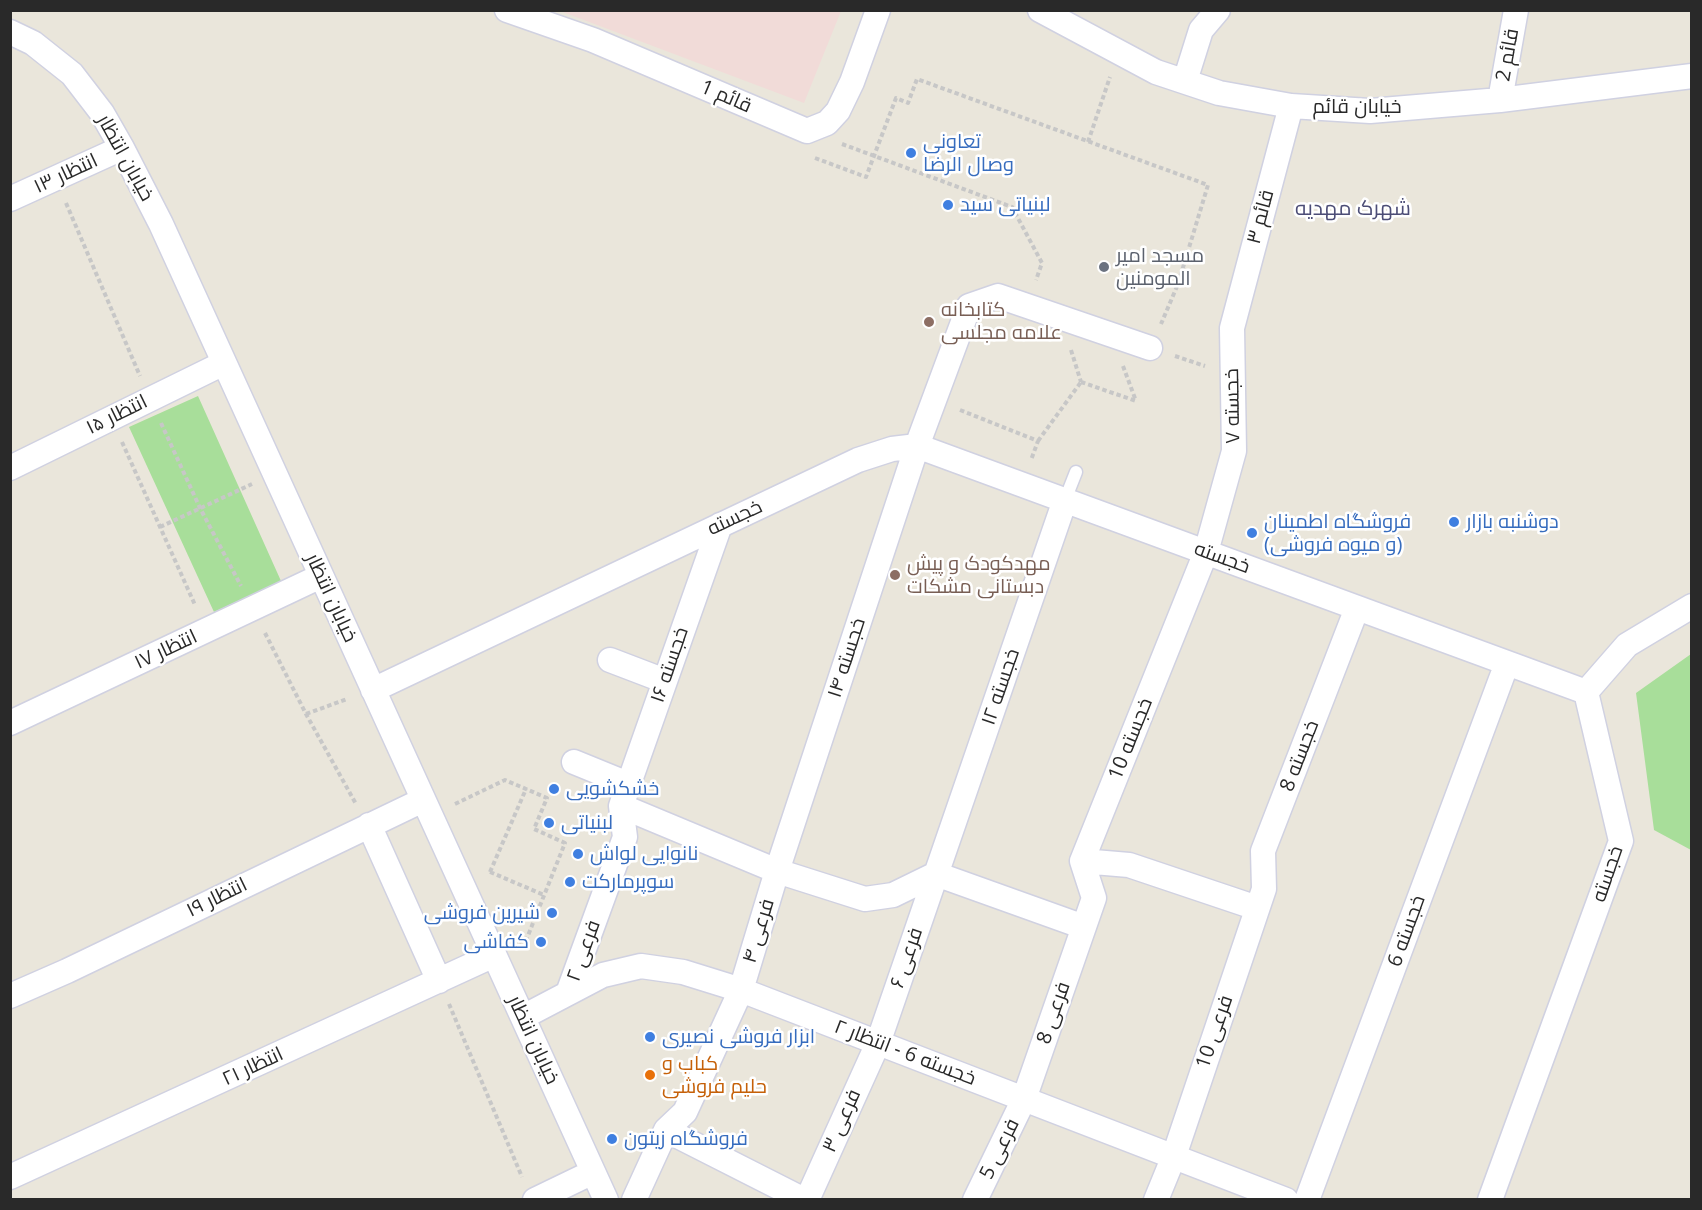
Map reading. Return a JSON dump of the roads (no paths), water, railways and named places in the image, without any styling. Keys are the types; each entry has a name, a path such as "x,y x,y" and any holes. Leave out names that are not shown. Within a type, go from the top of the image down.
{"street":[{"name":"قائم 1","path":"507,10 593,40 807,131 827,123 838,111 852,82 878,10"},
{"name":"خیابان قائم","path":"1040,10 1156,72 1219,93 1291,106 1370,111 1500,100 1692,76"},
{"path":"1185,81 1201,30 1218,10"},
{"name":"قائم 2","path":"1500,100 1516,10"},
{"name":"خیابان انتظار","path":"10,32 33,43 72,74 102,113 161,224 606,1200"},
{"name":"قائم ۳","path":"1232,328 1291,106"},
{"name":"انتظار ۱۳","path":"10,199 122,148"},
{"name":"خجسته ۱۴","path":"777,871 917,446 969,306 998,296 1150,348"},
{"name":"خجسته ۷","path":"1206,552 1234,451 1232,328"},
{"name":"انتظار ۱۵","path":"10,468 224,363"},
{"name":"خجسته","path":"373,690 858,460 892,449 917,446 1586,692 1621,841 1490,1200"},
{"name":"خجسته ۱۲","path":"936,874 1065,500"},
{"name":"خجسته ۱۶","path":"625,795 720,525"},
{"name":"خجسته 10","path":"1083,861 1206,552"},
{"name":"انتظار ۱۷","path":"10,723 321,576"},
{"path":"1586,692 1627,645 1692,606"},
{"name":"خجسته 8","path":"1257,908 1264,889 1263,851 1357,608"},
{"path":"610,660 664,681"},
{"name":"خجسته 6","path":"1307,1200 1507,663"},
{"path":"574,762 625,795 777,871 865,899 892,895 936,874 1084,927 1094,898 1083,861 1129,865 1257,908"},
{"name":"فرعی ۲","path":"568,993 625,837 625,795"},
{"name":"انتظار ۱۹","path":"10,996 67,971 369,825 427,808"},
{"path":"369,825 439,981"},
{"name":"فرعی ۴","path":"634,1200 666,1130 685,1112 741,990 777,871"},
{"name":"فرعی ۶","path":"878,1042 936,874"},
{"name":"فرعی 10","path":"1156,1200 1174,1156 1257,908"},
{"name":"فرعی 8","path":"1024,1099 1084,927"},
{"name":"انتظار ۲۱","path":"10,1177 494,955"},
{"name":"خجسته 6 - انتظار ۲","path":"523,1017 603,975 640,966 683,972 741,990 1286,1200"},
{"name":"فرعی ۳","path":"805,1200 878,1042"},
{"name":"فرعی 5","path":"975,1200 1024,1099"},
{"path":"666,1130 805,1200"},
{"path":"535,1200 593,1172"}],"lane":[{"path":"1065,500 1076,472"}],"place":[{"name":"تعاونی وصال الرضا","path":"911,153"},
{"name":"لبنیاتی سید","path":"948,205"},
{"name":"مسجد امیر المومنین","path":"1104,267"},
{"name":"کتابخانه علامه مجلسی","path":"929,322"},
{"name":"دوشنبه بازار","path":"1454,522"},
{"name":"فروشگاه اطمینان (و میوه فروشی)","path":"1252,533"},
{"name":"مهدکودک و پیش دبستانی مشکات","path":"895,575"},
{"name":"خشکشویی","path":"554,789"},
{"name":"لبنیاتی","path":"549,823"},
{"name":"نانوایی لواش","path":"578,854"},
{"name":"سوپرمارکت","path":"570,882"},
{"name":"شیرین فروشی","path":"552,913"},
{"name":"کفاشی","path":"541,942"},
{"name":"ابزار فروشی نصیری","path":"650,1037"},
{"name":"کباب و حلیم فروشی","path":"650,1075"},
{"name":"فروشگاه زیتون","path":"612,1139"}],"district":[{"name":"شهرک مهدیه","path":"1353,209"}]}
